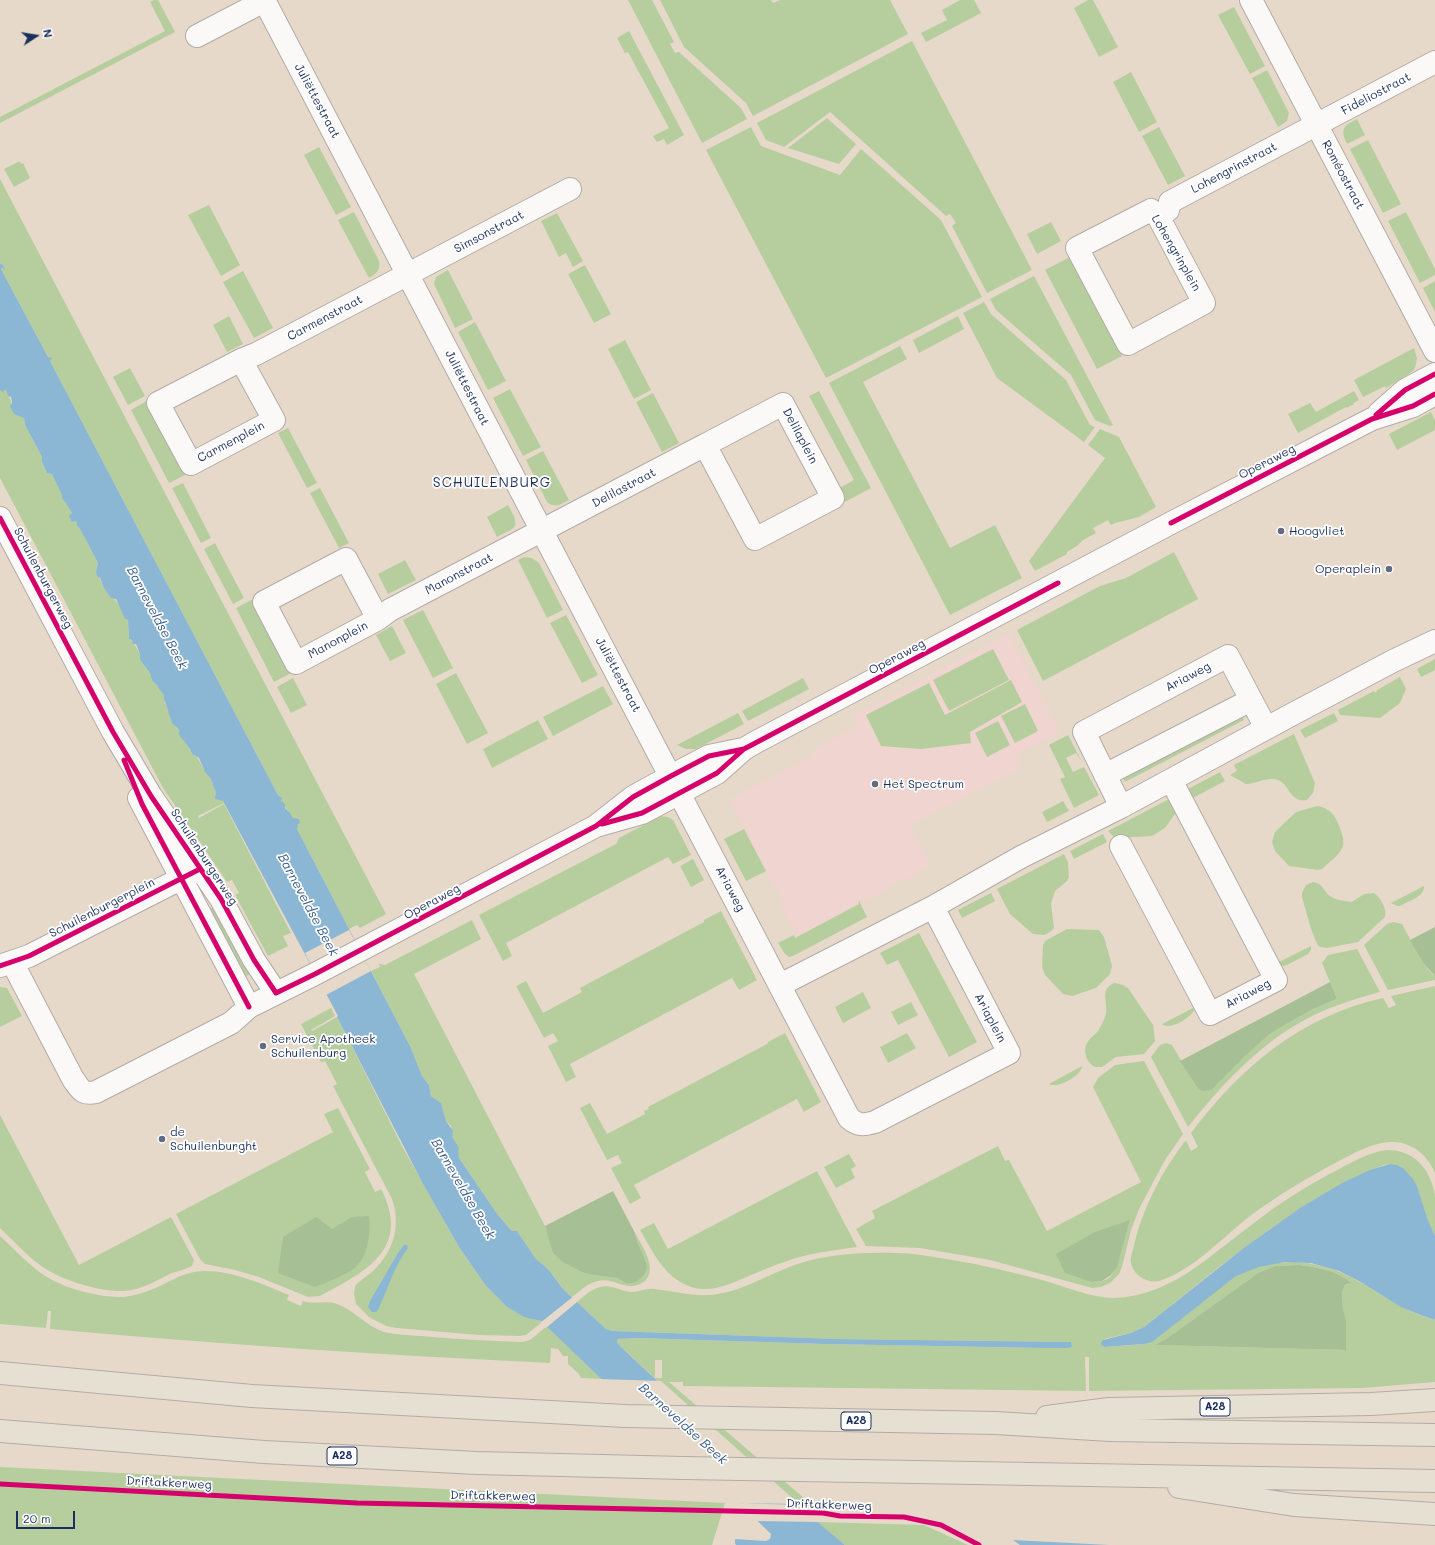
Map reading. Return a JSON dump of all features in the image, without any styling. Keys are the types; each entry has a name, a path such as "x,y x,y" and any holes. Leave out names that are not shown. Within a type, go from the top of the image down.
{"highway":[{"name":"A28","path":"0,1373 252,1396 626,1416 996,1423 1110,1430 1435,1435"},
{"name":"A28","path":"996,1423 1109,1409 1370,1404 1435,1400"},
{"name":"A28","path":"0,1431 87,1439 272,1452 477,1463 1435,1481"},
{"name":"A28","path":"1093,1474 1294,1505 1435,1514"}],"street":[{"name":"Roméostraat","path":"1251,0 1435,351"},
{"path":"197,36 264,1"},
{"name":"Juliëttestraat","path":"264,1 675,784"},
{"name":"Fideliostraat","path":"1316,125 1435,62"},
{"name":"Lohengrinstraat","path":"1158,216 1168,210 1170,202 1316,125"},
{"name":"Simsonstraat","path":"408,275 570,189"},
{"name":"Lohengrinplein","path":"1151,210 1158,216 1204,303 1128,344 1077,248 1151,210"},
{"name":"Carmenstraat","path":"241,360 256,354 408,275"},
{"name":"Carmenplein","path":"241,360 274,420 191,464 158,404 241,360"},
{"name":"Operaweg","path":"1372,419 1406,390 1435,374"},
{"name":"Operaweg","path":"276,993 360,951 596,826 642,813 675,784 718,773 744,748 1372,419 1413,406 1435,394"},
{"name":"Delilaplein","path":"783,404 833,498 755,539 705,445 783,404"},
{"name":"Delilastraat","path":"542,531 705,445"},
{"name":"Schuilenburgerweg","path":"0,518 7,549 151,796 191,874 249,1007"},
{"name":"Manonstraat","path":"378,619 390,610 542,531"},
{"name":"Manonplein","path":"346,559 378,619 296,663 264,602 346,559"},
{"path":"780,986 933,907 1021,857 1121,807 1393,661 1435,641"},
{"name":"Ariaweg","path":"1121,807 1084,732 1228,656 1266,728"},
{"path":"1105,775 1251,700"},
{"name":"Ariaweg","path":"1121,846 1210,1014 1276,980 1171,780"},
{"name":"Ariaweg","path":"675,784 780,986"},
{"name":"Schuilenburgerweg","path":"191,874 221,899 254,960 276,993"},
{"name":"Schuilenburgerplein","path":"191,874 29,956 6,964 82,1092 86,1094 106,1088 231,1023 249,1007 276,993"},
{"name":"Ariaplein","path":"780,986 849,1118 854,1122 865,1125 882,1118 1009,1053 933,907"}],"shaded area":[{"name":"Het Spectrum","path":"1009,634 1060,733 1017,754 1022,768 910,825 931,866 797,936 779,903 782,901 729,800 813,755 811,751 858,726 853,716"}],"green space":[{"path":"158,0 175,32 0,123 0,117 165,31 150,2"},
{"path":"628,0 652,0 674,42 670,44 675,53 679,52 741,108 747,119 702,143"},
{"path":"660,0 771,0 773,3 780,0 890,0 908,34 753,116 746,103 684,47"},
{"path":"960,0 974,0 981,13 926,42 921,33 947,20 942,10"},
{"path":"1088,0 1093,0 1118,47 1099,57 1074,8"},
{"path":"1234,7 1265,66 1250,74 1218,15"},
{"path":"629,31 684,135 667,145 664,139 657,142 653,136 669,128 628,52 625,53 617,38"},
{"path":"912,41 1032,270 987,293 952,226 956,223 950,214 946,216 830,112 784,147 766,140 757,123"},
{"path":"1267,70 1289,113 1287,121 1278,127 1252,78"},
{"path":"1131,72 1157,122 1139,132 1113,82"},
{"path":"827,118 856,144 839,164 788,148"},
{"path":"1357,119 1365,135 1347,144 1343,131 1344,128"},
{"path":"751,127 761,146 840,175 861,149 941,220 982,297 826,378 706,150"},
{"path":"1159,127 1185,176 1168,185 1142,136"},
{"path":"1368,140 1401,204 1383,213 1350,149"},
{"path":"319,147 351,207 336,215 304,155"},
{"path":"20,161 21,164 23,163 30,178 14,187 4,169"},
{"path":"0,179 386,914 360,928 357,925 349,929 297,829 296,819 293,818 281,801 280,796 278,795 50,361 51,358 48,357 1,269 3,265 0,263"},
{"path":"209,205 240,265 221,276 188,215"},
{"path":"354,212 379,261 377,271 369,278 338,220"},
{"path":"1406,212 1435,269 1435,275 1420,283 1388,221"},
{"path":"557,213 583,261 573,267 566,253 559,257 541,221"},
{"path":"1051,222 1061,241 1037,254 1027,234"},
{"path":"1070,257 1122,356 1097,369 1045,270"},
{"path":"585,265 611,314 594,323 568,274"},
{"path":"448,270 473,319 455,328 434,284 436,277"},
{"path":"243,271 273,328 254,338 223,282"},
{"path":"1034,276 1113,425 1110,426 1095,420 1071,375 996,310 990,299"},
{"path":"1435,281 1435,312 1423,288"},
{"path":"984,302 991,314 1066,380 1090,425 1095,427 1084,442 997,378 963,313"},
{"path":"229,316 243,344 227,352 213,325"},
{"path":"958,316 964,329 919,353 913,340"},
{"path":"475,322 506,381 488,390 458,332"},
{"path":"625,340 651,390 634,399 608,349"},
{"path":"900,346 907,359 863,382 950,548 995,525 1022,578 950,615 829,383"},
{"path":"1414,348 1417,358 1414,370 1386,388 1385,386 1363,397 1354,380"},
{"path":"130,368 145,396 128,405 113,377"},
{"path":"510,389 541,447 523,456 493,398"},
{"path":"0,390 6,390 14,410 17,414 24,418 25,425 42,457 42,462 47,473 52,474 76,521 77,526 98,563 96,571 101,582 118,604 125,619 128,620 129,639 132,640 140,654 140,660 150,673 152,681 164,695 164,700 176,728 179,730 192,754 198,759 211,779 219,797 224,800 224,803 198,816 199,818 224,804 291,933 283,936 288,946 268,956 235,895 239,893 232,880 227,882 163,788 0,478"},
{"path":"819,391 871,488 845,502 838,489 854,480 809,396"},
{"path":"1354,391 1359,400 1353,403 1354,404 1298,433 1288,414 1310,403 1316,412"},
{"path":"653,393 679,443 662,452 636,402"},
{"path":"148,400 187,474 169,483 131,410"},
{"path":"1431,412 1435,420 1435,430 1397,450 1389,434"},
{"path":"288,428 317,483 307,488 278,433"},
{"path":"1100,429 1119,437 1156,507 1139,517 1111,525 1108,520 1093,528 1096,533 1083,540 1067,552 1067,554 1035,571 1029,561 1105,458 1088,445"},
{"path":"543,451 569,500 558,505 553,505 547,502 526,460"},
{"path":"183,483 211,538 201,543 172,488"},
{"path":"320,488 349,543 339,548 310,493"},
{"path":"508,505 516,522 515,525 510,530 497,537 487,517"},
{"path":"215,543 244,598 233,604 204,549"},
{"path":"1174,552 1198,599 1043,681 1017,630 1100,586 1126,578"},
{"path":"524,557 532,558 539,563 563,610 547,618 518,560"},
{"path":"405,560 416,580 388,594 378,574"},
{"path":"253,599 291,673 274,682 236,608"},
{"path":"423,610 453,668 433,678 403,620"},
{"path":"566,615 598,675 582,683 550,623"},
{"path":"392,626 406,653 390,661 376,635"},
{"path":"993,649 1009,680 949,711 933,680"},
{"path":"1435,659 1435,670 1421,677 1417,669"},
{"path":"456,673 488,733 467,744 436,684"},
{"path":"1400,677 1406,689 1400,703 1380,718 1340,715 1338,710 1374,691 1375,693 1377,690"},
{"path":"293,678 307,705 291,713 277,687"},
{"path":"803,678 809,689 748,721 742,711"},
{"path":"1011,680 1022,702 970,732 971,743 921,749 881,746 866,715 929,683 945,715"},
{"path":"603,686 613,704 553,736 543,717"},
{"path":"1025,704 1038,731 1015,743 1001,716"},
{"path":"738,713 744,724 696,749 686,749 677,745"},
{"path":"1334,713 1338,721 1305,738 1300,730"},
{"path":"1240,714 1244,720 1125,782 1122,776"},
{"path":"538,720 548,739 492,768 483,749"},
{"path":"998,721 1010,745 987,757 975,733"},
{"path":"1294,734 1315,783 1313,793 1307,800 1297,799 1294,797 1280,781 1276,779 1267,779 1246,784 1230,775 1237,771 1234,765"},
{"path":"1068,735 1083,764 1076,753 1066,758 1073,772 1084,767 1099,795 1074,808 1060,779 1065,777 1049,745"},
{"path":"1220,772 1225,781 1191,799 1186,790"},
{"path":"1169,799 1177,811 1165,828 1152,836 1115,838 1108,831"},
{"path":"1063,801 1069,811 1047,822 1042,812"},
{"path":"1317,806 1327,809 1337,820 1343,838 1341,849 1337,856 1322,869 1318,870 1289,866 1275,851 1272,842 1275,832 1296,812"},
{"path":"661,816 668,817 673,820 691,855 673,864 668,857 506,943 512,956 503,961 479,915 616,844 619,838"},
{"path":"744,829 766,871 746,881 724,839"},
{"path":"1103,834 1107,842 1074,859 1070,851"},
{"path":"1064,854 1068,862 1069,877 1067,881 1055,891 1051,904 1054,928 1044,935 1033,934 1010,914 997,889"},
{"path":"693,859 704,880 691,887 680,866"},
{"path":"1313,882 1319,884 1332,897 1343,901 1352,902 1364,894 1374,893 1383,904 1385,917 1358,942 1327,948 1320,947 1317,944 1311,929 1302,897 1302,893 1306,885"},
{"path":"1424,886 1424,890 1419,896 1400,906 1391,903"},
{"path":"991,893 995,901 962,918 958,910"},
{"path":"859,901 867,917 793,956 789,957 785,954 778,943 794,935 795,938 859,904"},
{"path":"218,905 254,972 240,979 205,911"},
{"path":"721,911 757,980 739,990 732,978 570,1064 576,1077 566,1082 548,1046 558,1041 553,1033 544,1038 516,986 526,981 543,1013 582,992 580,988 704,922 704,920"},
{"path":"472,920 481,939 414,974 545,1226 554,1253 593,1275 617,1278 626,1283 646,1261 635,1233 648,1257 650,1270 649,1276 640,1284 631,1286 603,1280 587,1285 572,1297 563,1289 548,1269 536,1259 517,1231 512,1231 498,1215 459,1158 452,1137 451,1126 446,1121 441,1103 431,1096 429,1085 422,1076 411,1048 371,971 380,967 379,964 385,965"},
{"path":"1393,922 1402,924 1423,963 1433,975 1435,974 1435,980 1388,990 1364,945 1387,924"},
{"path":"1435,927 1434,975 1423,963 1410,940"},
{"path":"1067,929 1099,930 1104,937 1112,966 1110,974 1096,988 1072,996 1063,994 1045,975 1042,967 1043,945 1045,941"},
{"path":"919,933 977,1042 949,1057 898,960 887,965 880,953"},
{"path":"1311,946 1311,950 1308,954 1287,965 1282,966 1277,963"},
{"path":"1357,949 1380,992 1322,1011 1295,1025 1245,1064 1215,1094 1188,1127 1151,1057 1160,1045 1166,1043 1172,1045 1197,1087 1245,1056 1271,1033 1313,1009 1337,999 1322,963 1328,955"},
{"path":"1330,982 1337,999 1313,1009 1271,1033 1245,1056 1211,1090 1202,1091 1197,1087 1180,1061"},
{"path":"1115,983 1128,988 1153,1025 1155,1041 1144,1054 1116,1057 1102,1067 1095,1067 1089,1062 1085,1051 1087,1043 1097,1032 1105,1018 1105,996 1107,988"},
{"path":"1435,986 1435,1173 1431,1165 1421,1153 1404,1144 1394,1142 1384,1143 1365,1148 1281,1194 1250,1216 1197,1261 1185,1269 1159,1281 1144,1279 1136,1273 1131,1265 1131,1256 1148,1203 1161,1177 1186,1140 1191,1151 1198,1147 1191,1133 1210,1109 1252,1066 1299,1031 1325,1017 1353,1006 1383,998 1389,1008 1396,1005 1391,996"},
{"path":"0,987 7,988 22,1016 0,1027"},
{"path":"863,992 871,1008 843,1023 835,1007"},
{"path":"911,1002 918,1015 898,1025 891,1012"},
{"path":"1195,1007 1191,1015 1181,1022 1170,1026 1162,1024"},
{"path":"331,1008 335,1016 311,1030 312,1031 337,1017 402,1146 459,1247 486,1286 506,1306 542,1322 526,1335 478,1335 386,1326 369,1317 356,1304 354,1294 355,1286 374,1270 387,1255 394,1237 396,1218 392,1199 333,1086 337,1084 325,1061 321,1062 301,1024"},
{"path":"785,1033 821,1102 804,1112 797,1099 634,1185 641,1198 630,1204 611,1168 622,1163 618,1155 607,1160 580,1108 590,1103 607,1134 645,1114 644,1111 649,1109 648,1107"},
{"path":"907,1033 916,1048 888,1063 880,1047"},
{"path":"1144,1061 1183,1134 1165,1160 1140,1207 1131,1230 1122,1267 1119,1274 1110,1283 1101,1287 1092,1288 990,1260 920,1248 866,1246 856,1229 875,1218 872,1211 998,1146 1005,1161 1009,1160 1047,1231 1141,1182 1093,1087 1098,1078 1115,1065","holes":["1130,1221 1122,1250 1110,1277 1092,1282 1060,1261 1057,1254"]},
{"path":"1082,1066 1078,1074 1068,1081 1058,1085 1049,1084"},
{"path":"338,1108 370,1169 365,1172 375,1192 381,1189 389,1210 391,1228 387,1243 379,1256 353,1278 320,1296 308,1297 259,1277 205,1264 200,1259 176,1214 333,1132 324,1114"},
{"path":"0,1115 79,1265 171,1217 194,1260 192,1266 172,1273 137,1289 114,1291 80,1284 58,1276 35,1261 0,1228"},
{"path":"1387,1150 1406,1153 1413,1157 1425,1169 1433,1186 1435,1195 1435,1236 1423,1210 1417,1186 1390,1164 1384,1165 1319,1197 1258,1237 1144,1327 1131,1333 1104,1339 1102,1346 1145,1343 1235,1276 1253,1268 1283,1262 1303,1263 1329,1268 1345,1274 1403,1307 1435,1320 1435,1382 1363,1388 1089,1391 1089,1357 1085,1357 1086,1391 683,1386 683,1382 669,1382 812,1505 797,1505 656,1379 620,1346 617,1339 638,1338 825,1344 1069,1348 1067,1342 837,1339 613,1331 606,1329 577,1302 592,1290 606,1286 632,1292 651,1289 696,1295 721,1294 742,1288 804,1262 830,1256 870,1253 903,1253 931,1256 1009,1271 1096,1296 1114,1298 1134,1296 1171,1283 1203,1262 1293,1195 1350,1163","holes":["1299,1265 1320,1268 1339,1276 1350,1284 1345,1285 1342,1292 1343,1309 1346,1319 1346,1350 1156,1345 1258,1273 1275,1266","655,1360 662,1360 662,1378 655,1378"]},
{"path":"849,1154 856,1166 851,1169 855,1178 836,1188 824,1167"},
{"path":"817,1171 857,1247 826,1251 804,1256 776,1265 721,1287 702,1289 693,1288 684,1284 670,1274 653,1253 640,1230 654,1223 668,1249"},
{"path":"613,1191 635,1233 647,1266 646,1272 642,1278 634,1283 626,1283 617,1278 582,1272 563,1262 553,1253 545,1226"},
{"path":"369,1216 369,1238 365,1253 362,1260 352,1270 315,1287 278,1273 283,1237 316,1217 332,1229 352,1217"},
{"path":"1130,1220 1117,1267 1111,1275 1102,1281 1092,1282 1065,1273 1056,1254 1095,1232"},
{"path":"0,1236 46,1277 67,1287 102,1296 124,1297 133,1295 155,1288 182,1275 205,1271 227,1273 248,1279 289,1295 287,1300 301,1306 303,1301 311,1303 328,1302 337,1304 349,1310 371,1326 389,1333 458,1339 522,1342 530,1340 547,1326 602,1379 581,1378 579,1374 568,1364 568,1356 563,1356 558,1349 551,1348 550,1363 362,1353 237,1344 50,1329 51,1311 48,1311 46,1328 0,1324"},
{"path":"1299,1265 1326,1270 1340,1275 1351,1283 1345,1285 1342,1292 1343,1309 1346,1319 1346,1350 1155,1345 1166,1339 1258,1273 1275,1266"},
{"path":"0,1467 725,1503 712,1545 0,1545"},
{"path":"817,1522 924,1525 968,1545 845,1545"}],"water":[{"name":"Barneveldse Beek","path":"0,263 5,269 4,270 3,267 1,269 48,357 52,358 50,361 278,795 282,798 281,801 285,804 285,808 293,818 299,819 300,823 298,824 297,829 411,1048 422,1076 429,1085 431,1096 441,1103 446,1121 453,1131 452,1137 459,1148 459,1158 498,1215 512,1231 517,1231 536,1259 548,1269 563,1289 606,1329 613,1331 837,1339 1071,1342 1072,1347 1069,1348 1045,1348 825,1344 638,1338 617,1339 620,1346 675,1397 845,1545 736,1545 735,1539 766,1541 770,1539 771,1534 739,1503 708,1477 616,1393 541,1321 524,1317 506,1306 486,1286 459,1247 422,1182 337,1017 338,1016 224,801 215,799 216,793 211,779 205,772 199,758 192,754 179,735 179,730 172,723 164,700 164,695 152,681 150,673 140,660 140,654 136,644 133,644 132,640 129,639 128,620 125,619 116,599 111,598 104,588 100,578 97,576 96,571 98,563 77,526 76,521 72,522 69,516 72,513 62,498 52,474 47,473 42,462 42,457 25,425 24,418 14,414 10,406 12,403 11,397 8,396 6,390 3,390 4,393 0,390"},
{"path":"1390,1164 1397,1165 1404,1169 1413,1179 1417,1186 1427,1218 1435,1236 1435,1320 1401,1307 1359,1281 1339,1271 1311,1263 1285,1262 1259,1267 1236,1276 1152,1342 1144,1344 1102,1346 1101,1343 1103,1340 1131,1333 1144,1327 1245,1247 1300,1208 1344,1182 1370,1170"},
{"path":"404,1245 407,1245 408,1248 395,1270 378,1310 376,1312 372,1312 368,1307 370,1301"},
{"path":"1013,1540 1109,1545 1020,1545"}],"pier":[{"path":"349,930 371,971 326,995 305,953"},
{"path":"574,1296 578,1301 546,1328 540,1323"},
{"path":"599,1379 661,1381 799,1504 735,1503 683,1456 610,1395 609,1393 611,1391"},
{"path":"737,1503 800,1505 820,1522 755,1521"}],"cycle path":[{"path":"1376,415 1405,390 1435,374"},
{"path":"1171,523 1372,419 1413,406 1435,394"},
{"path":"0,518 113,732 151,796 221,899 254,960 276,993 596,826 633,797 709,756 744,749"},
{"path":"602,824 642,813 717,773 744,749 1058,583"},
{"path":"124,760 142,804 249,1007"},
{"path":"0,966 29,956 200,869"},
{"name":"Driftakkerweg","path":"0,1484 357,1503 823,1513 840,1516 904,1517 941,1525 979,1545"}],"place":[{"name":"Hoogvliet","path":"1281,531"},
{"name":"Operaplein","path":"1389,569"},
{"name":"Het Spectrum","path":"875,784"},
{"name":"Service Apotheek Schuilenburg","path":"263,1046"},
{"name":"de Schuilenburght","path":"162,1139"}],"district":[{"name":"SCHUILENBURG","path":"492,483"}]}
